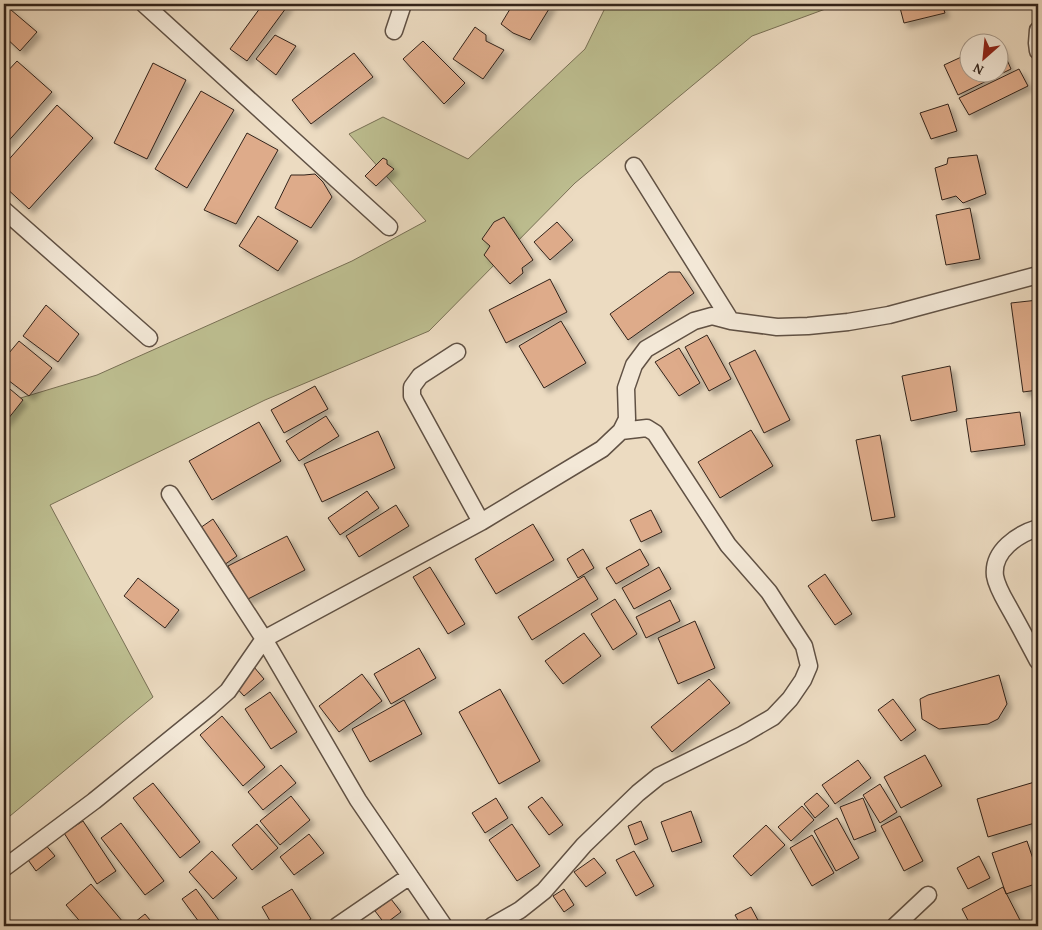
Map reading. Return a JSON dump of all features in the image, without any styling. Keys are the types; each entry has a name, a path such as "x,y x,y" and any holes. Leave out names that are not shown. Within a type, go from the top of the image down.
{"street":[{"path":"144,4 389,227"},
{"path":"394,31 403,4"},
{"path":"1038,30 1036,42 1038,51"},
{"path":"634,166 732,321"},
{"path":"4,210 149,338"},
{"path":"4,868 94,801 210,707 228,691 264,639 481,522 602,450 621,431 627,419 626,388 634,365 646,349 694,321 712,316 732,321 777,327 848,322 888,315 1038,275"},
{"path":"457,352 420,376 412,387 412,396 481,522"},
{"path":"492,926 520,910 544,891 584,845 638,793 659,776 742,735 773,716 790,699 803,680 808,666 804,646 769,592 728,545 655,433 647,428 621,431"},
{"path":"170,494 264,639 358,800 444,926"},
{"path":"1038,528 1010,542 1003,550 995,574 999,590 1038,661"},
{"path":"337,926 410,876"},
{"path":"895,926 928,895"}],"green space":[{"path":"607,4 839,4 752,36 575,183 429,331 265,400 50,505 153,697 4,821 4,403 97,375 352,261 426,221 349,134 383,117 468,159 585,49"}],"building":[{"path":"4,4 37,32 20,51 4,36"},
{"path":"263,4 289,4 247,61 230,49"},
{"path":"513,4 552,4 530,40 513,33 501,24"},
{"path":"899,4 942,4 945,13 904,23"},
{"path":"475,27 486,35 486,41 504,50 483,79 453,59"},
{"path":"275,35 296,46 276,75 256,59"},
{"path":"423,41 465,83 444,104 403,59"},
{"path":"354,53 373,77 311,124 292,100"},
{"path":"960,58 960,82 984,82 958,95 944,65"},
{"path":"17,61 52,92 4,146 4,75"},
{"path":"153,63 186,80 147,159 114,143"},
{"path":"1019,69 1028,86 969,115 959,98 992,82 1010,82 1010,73"},
{"path":"201,91 234,110 187,188 155,169"},
{"path":"948,104 957,131 931,139 920,113"},
{"path":"57,105 93,138 29,209 4,186 4,165"},
{"path":"247,133 278,150 236,224 204,210"},
{"path":"977,155 986,194 963,203 956,196 942,200 935,168 947,164 948,158"},
{"path":"383,158 394,169 376,186 365,176"},
{"path":"315,174 323,182 332,197 311,228 275,208 291,175"},
{"path":"970,208 980,259 946,265 936,215"},
{"path":"258,216 298,241 278,271 239,246"},
{"path":"504,217 533,260 522,268 523,273 510,284 484,255 490,246 482,239 494,222"},
{"path":"557,222 573,240 550,260 534,242"},
{"path":"669,272 680,272 694,293 628,340 610,314"},
{"path":"550,279 567,312 506,343 489,310"},
{"path":"1038,300 1038,390 1023,392 1011,303"},
{"path":"46,305 79,334 58,362 23,336"},
{"path":"561,321 586,363 544,388 519,346"},
{"path":"707,335 731,379 709,391 685,347"},
{"path":"19,341 52,368 29,396 4,377 4,359"},
{"path":"679,348 700,383 679,396 655,362"},
{"path":"755,350 790,420 764,433 729,363"},
{"path":"950,366 957,411 911,421 902,376"},
{"path":"4,384 23,400 4,424"},
{"path":"315,386 328,409 284,433 271,410"},
{"path":"1020,412 1025,445 971,452 966,419"},
{"path":"326,416 339,436 299,461 286,441"},
{"path":"259,422 281,461 212,500 189,461"},
{"path":"751,430 773,466 720,498 698,462"},
{"path":"378,431 395,468 322,502 304,464"},
{"path":"880,435 895,517 872,521 856,440"},
{"path":"367,491 379,508 340,535 328,518"},
{"path":"396,505 409,526 359,557 346,536"},
{"path":"651,510 662,532 641,542 630,520"},
{"path":"213,519 237,556 224,565 200,528"},
{"path":"533,524 554,560 496,594 475,559"},
{"path":"287,536 305,570 246,600 228,566"},
{"path":"583,549 594,568 578,578 567,559"},
{"path":"640,549 649,565 616,584 606,568"},
{"path":"430,567 465,624 448,634 413,577"},
{"path":"659,567 671,589 634,609 622,588"},
{"path":"825,574 852,614 835,625 808,586"},
{"path":"584,576 598,599 532,640 518,617"},
{"path":"138,578 179,610 165,628 124,596"},
{"path":"615,599 637,634 613,650 591,614"},
{"path":"670,600 680,621 646,638 636,617"},
{"path":"695,621 715,668 678,684 658,638"},
{"path":"584,633 601,656 563,684 545,661"},
{"path":"419,648 436,678 391,704 374,674"},
{"path":"254,667 264,679 244,696 234,685"},
{"path":"362,674 382,701 339,732 319,706"},
{"path":"999,675 1007,704 998,719 988,724 939,729 922,719 920,699 928,695"},
{"path":"709,679 730,703 672,752 651,727"},
{"path":"500,689 540,761 499,784 459,712"},
{"path":"270,692 297,732 271,749 245,709"},
{"path":"893,699 916,730 901,741 878,710"},
{"path":"404,700 422,734 370,762 352,729"},
{"path":"222,716 265,767 243,786 200,735"},
{"path":"925,755 942,786 901,808 884,777"},
{"path":"858,760 871,778 835,804 822,785"},
{"path":"281,765 296,783 263,810 248,792"},
{"path":"1038,781 1038,822 988,837 977,799"},
{"path":"153,783 200,842 180,858 133,798"},
{"path":"880,784 897,812 880,823 863,795"},
{"path":"817,793 829,806 815,818 804,804"},
{"path":"291,796 310,820 280,845 260,821"},
{"path":"542,797 563,825 549,835 528,807"},
{"path":"496,798 508,818 485,833 472,813"},
{"path":"863,798 876,831 854,840 840,807"},
{"path":"802,806 814,820 791,841 778,827"},
{"path":"691,811 702,842 672,852 661,822"},
{"path":"900,816 923,861 904,871 881,826"},
{"path":"837,818 859,858 836,871 814,831"},
{"path":"83,821 116,871 97,884 64,833"},
{"path":"641,821 648,839 635,845 628,826"},
{"path":"121,823 164,881 145,895 101,838"},
{"path":"257,824 278,848 252,870 232,845"},
{"path":"512,824 540,866 517,881 489,840"},
{"path":"766,825 785,845 751,876 733,856"},
{"path":"309,834 324,853 294,875 280,857"},
{"path":"812,835 834,873 812,886 790,848"},
{"path":"1027,841 1038,874 1038,883 1006,894 992,853"},
{"path":"44,843 55,856 36,871 26,857"},
{"path":"212,851 237,878 213,899 189,872"},
{"path":"634,851 654,886 636,896 616,860"},
{"path":"979,856 990,878 968,889 957,868"},
{"path":"594,858 606,873 586,887 574,872"},
{"path":"91,884 123,922 117,926 84,926 66,905"},
{"path":"1003,887 1022,924 1018,926 971,926 962,909"},
{"path":"196,889 221,923 217,926 202,926 182,899"},
{"path":"292,889 311,919 299,926 273,926 262,907"},
{"path":"564,889 574,905 564,912 553,896"},
{"path":"391,899 401,912 385,924 375,911"},
{"path":"751,907 760,924 741,926 735,915"},
{"path":"145,914 155,926 130,926"}]}
